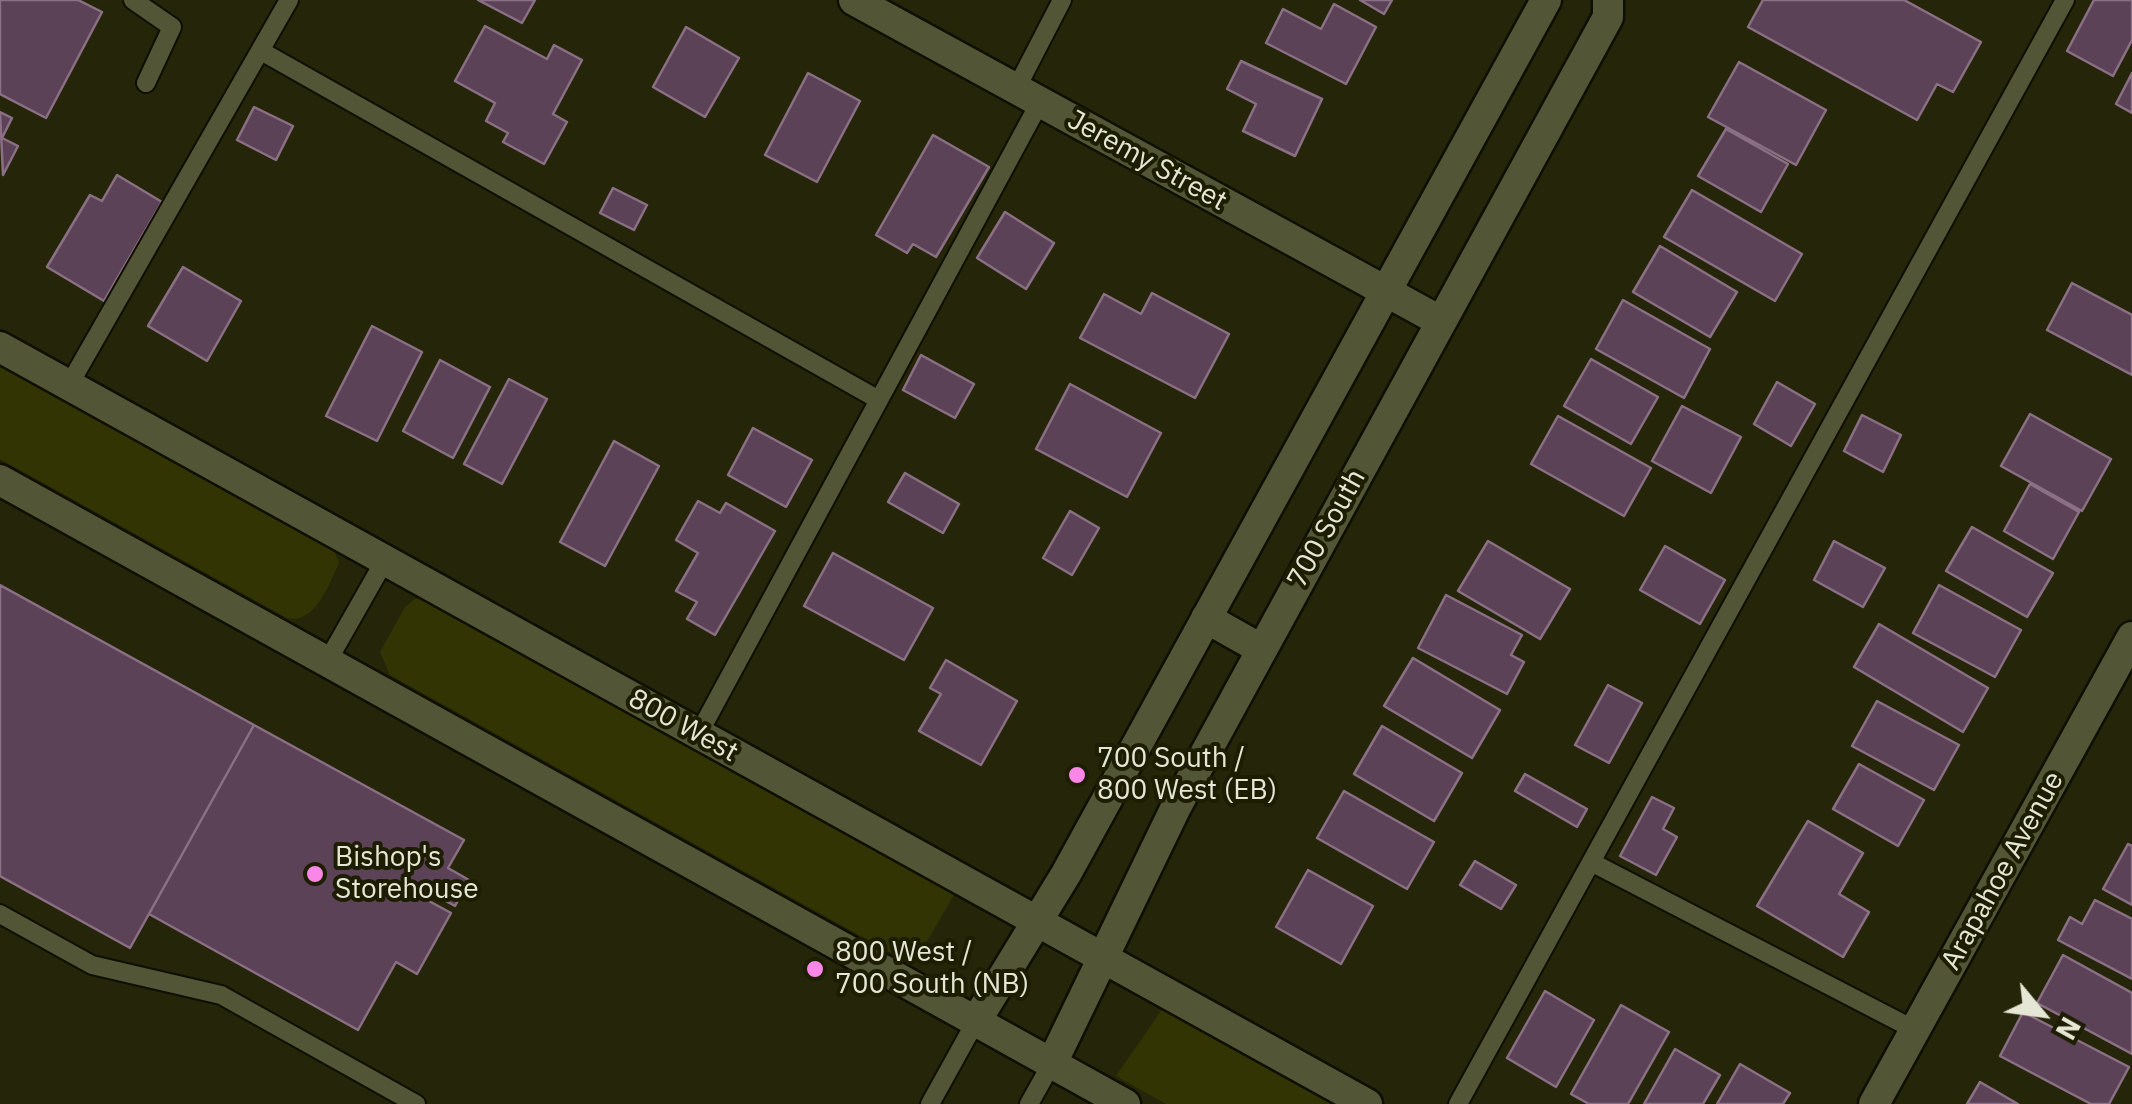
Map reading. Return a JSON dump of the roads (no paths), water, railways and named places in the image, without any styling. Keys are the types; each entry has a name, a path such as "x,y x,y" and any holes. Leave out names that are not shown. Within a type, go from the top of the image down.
{"street":[{"name":"Jeremy Street","path":"854,0 1440,321"},
{"path":"976,1021 1036,923 1546,0"},
{"name":"700 South","path":"1052,1063 1100,958 1261,650 1608,16 1608,0"},
{"name":"800 West","path":"0,347 1367,1104"},
{"path":"0,480 1125,1104"},
{"path":"1206,618 1261,650"},
{"name":"Arapahoe Avenue","path":"1874,1104 2132,637"}],"lane":[{"path":"133,0 172,27 146,83"},
{"path":"69,385 289,0"},
{"path":"698,734 878,400 1028,95 1062,0"},
{"path":"1458,1104 2065,0"},
{"path":"261,51 878,400"},
{"path":"328,662 385,560"},
{"path":"1591,862 1915,1030"},
{"path":"0,914 92,965 220,995 416,1104"},
{"path":"930,1104 976,1021"},
{"path":"1030,1104 1052,1063"}],"place":[{"name":"700 South / 800 West (EB)","path":"1077,775"},
{"name":"Bishop's Storehouse","path":"315,874"},
{"name":"800 West / 700 South (NB)","path":"815,969"}]}
